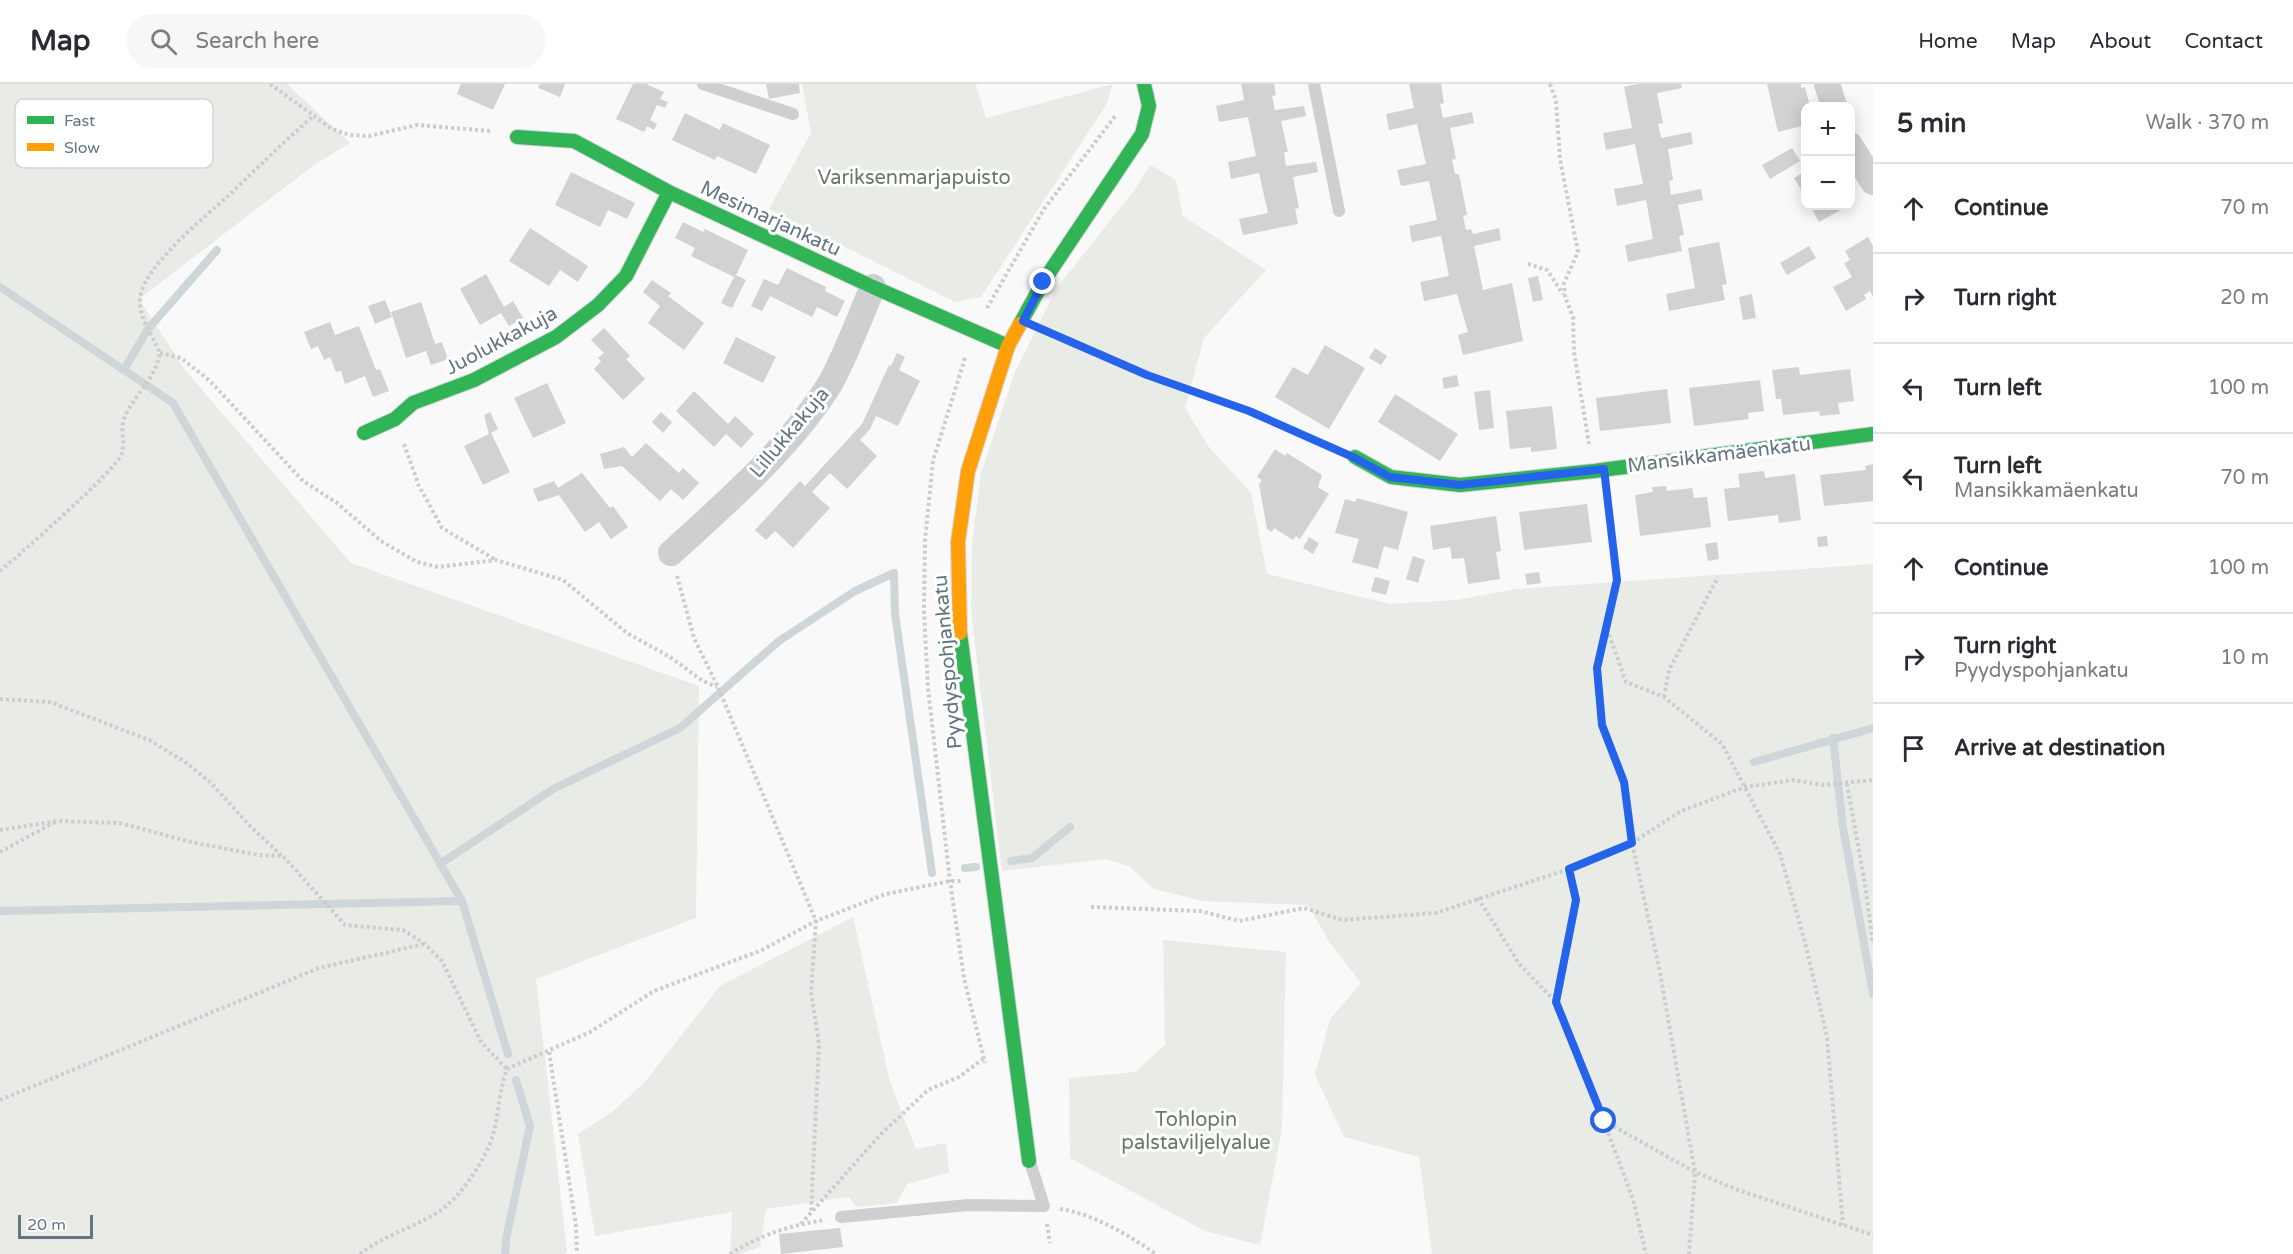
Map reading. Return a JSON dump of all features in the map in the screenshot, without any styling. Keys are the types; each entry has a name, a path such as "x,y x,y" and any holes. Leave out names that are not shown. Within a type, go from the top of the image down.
{"street":[{"name":"Pyydyspohjankatu","path":"1029,1161 958,613 958,542 968,471 1008,346 1043,282 1142,134 1149,106 1144,84"},
{"path":"1827,84 1833,102"},
{"name":"Mesimarjankatu","path":"517,137 574,141 669,192 873,287 1008,346"},
{"path":"1855,152 1873,182"},
{"name":"Juolukkakuja","path":"364,433 395,419 413,403 474,380 556,337 598,305 626,276 669,192"},
{"name":"Lillukkakuja","path":"671,553 728,503 792,433 829,386 873,287"},
{"name":"Mansikkamäenkatu","path":"1355,458 1390,477 1460,485 1599,470 1873,434"}],"lane":[{"path":"703,84 793,114"},
{"path":"1314,84 1339,211"},
{"name":"Pyydyspohjankatu","path":"1029,1161 1044,1206"},
{"path":"841,1217 968,1205 1044,1206"}],"path":[{"path":"270,84 332,129 350,135 369,136 417,125 478,128 517,137"},
{"path":"1550,84 1556,100 1560,159 1578,252 1564,283 1565,297"},
{"path":"0,571 107,472 123,453 122,425 127,413 156,372 160,352 144,322 141,308 141,293 149,278 199,221 313,116"},
{"path":"1528,264 1547,270 1565,297 1573,317 1574,352 1599,470 1617,580 1597,668 1602,725 1624,782 1632,843 1659,967 1695,1172 1689,1254"},
{"path":"1023,321 1147,375 1249,411 1355,458"},
{"path":"160,352 181,358 210,381 303,481 324,493 381,541 417,562 438,567 496,560"},
{"path":"395,419 419,486 442,528 496,560 563,580 627,633 670,657 703,681 718,687"},
{"path":"671,553 694,638 718,687 816,921 811,992 819,1044 811,1213"},
{"path":"1664,697 1669,670 1718,577"},
{"path":"1606,628 1626,682 1664,697 1722,744 1780,854 1805,942 1827,1037 1843,1225"},
{"path":"0,699 50,702 149,740 185,762 210,782 283,856 345,925 403,930 425,944 442,961 481,1042 507,1069"},
{"path":"1091,907 1200,911 1239,921 1304,908 1342,920 1436,913 1569,869 1632,843 1682,811 1744,787 1793,780 1821,785 1873,780"},
{"path":"1847,784 1873,944"},
{"path":"0,830 58,820 120,823 191,842 258,855 283,856"},
{"path":"0,852 58,820"},
{"path":"1556,1002 1576,900 1569,869"},
{"path":"360,1254 371,1245 441,1209 475,1172 489,1148 495,1127 501,1084 507,1069 590,1032 654,991 762,950 816,921 886,894 950,881"},
{"path":"1478,898 1520,965 1556,1002 1633,1199 1646,1254"},
{"path":"0,1100 319,968 425,944"},
{"path":"549,1052 576,1226 577,1254"},
{"path":"801,1224 880,1135 928,1090 958,1077 983,1058"},
{"path":"1604,1121 1695,1172 1738,1190 1873,1235"},
{"path":"1044,1206 1073,1211 1130,1237 1156,1254"},
{"path":"730,1254 752,1240 801,1224 841,1217"}],"green space":[{"path":"0,84 287,84 350,143 314,165 139,299 185,370 351,563 699,686 696,918 536,979 567,1252 564,1254 0,1254"},
{"name":"Variksenmarjapuisto","path":"802,84 976,84 986,118 1113,84 1106,105 981,297 955,302 769,209 811,133"},
{"path":"1150,165 1176,180 1183,216 1266,270 1204,338 1185,408 1209,447 1251,493 1267,574 1390,604 1456,600 1516,589 1873,564 1873,1254 1432,1254 1419,1157 1344,1137 1315,1075 1330,1019 1361,983 1330,943 1308,905 1202,901 1154,889 1129,866 1106,859 1002,871 971,611 972,544 981,473 1015,372 1056,289 1136,188"},
{"path":"853,917 890,1082 916,1149 946,1143 949,1172 907,1184 897,1203 856,1207 849,1197 766,1209 760,1247 740,1254 730,1254 732,1212 595,1236 578,1134 612,1112 644,1083 720,986"},
{"name":"Tohlopin palstaviljelyalue","path":"1163,940 1286,952 1282,1129 1260,1245 1205,1231 1070,1158 1069,1078 1135,1072 1165,1045"}],"building":[{"path":"461,84 505,84 493,110 457,94"},
{"path":"540,84 565,84 560,97 538,88"},
{"path":"633,84 646,84 664,92 660,99 668,102 665,108 657,105 650,120 657,124 654,130 647,126 644,132 616,119"},
{"path":"766,84 799,84 800,93 769,99"},
{"path":"1241,84 1274,84 1276,95 1272,96 1275,110 1304,106 1306,116 1281,121 1288,152 1284,152 1286,166 1316,162 1318,172 1293,177 1299,208 1295,209 1298,224 1243,235 1239,219 1268,213 1259,173 1231,179 1228,162 1256,156 1248,117 1219,122 1216,106 1244,100"},
{"path":"1409,84 1441,84 1444,103 1440,104 1443,118 1472,112 1474,123 1450,128 1456,159 1452,160 1455,174 1459,174 1467,215 1463,216 1466,230 1471,229 1473,234 1499,228 1501,240 1474,246 1483,290 1512,283 1523,341 1463,355 1458,335 1468,332 1457,294 1424,301 1420,282 1449,276 1441,236 1412,242 1409,226 1437,220 1429,181 1401,186 1397,170 1426,164 1417,124 1389,130 1386,114 1414,108"},
{"path":"1637,84 1681,84 1682,88 1657,93 1663,123 1658,124 1661,138 1691,132 1693,144 1668,149 1673,180 1669,181 1671,195 1701,189 1703,200 1678,205 1684,235 1679,236 1682,251 1628,262 1625,245 1653,239 1646,200 1617,206 1614,189 1643,184 1635,144 1606,150 1603,133 1632,128 1624,87"},
{"path":"1767,84 1801,84 1801,88 1805,87 1809,102 1801,102 1801,126 1778,132"},
{"path":"685,113 720,130 723,123 770,145 756,174 717,156 715,160 672,140"},
{"path":"1792,148 1800,161 1770,179 1762,165"},
{"path":"571,172 635,203 627,219 608,210 600,227 555,205"},
{"path":"1801,174 1801,190 1794,178"},
{"path":"1812,210 1841,210 1819,222"},
{"path":"683,222 703,232 705,229 748,250 736,275 746,280 732,308 721,303 734,277 691,256 695,248 675,238"},
{"path":"530,228 588,266 578,282 560,270 549,286 509,261"},
{"path":"1868,237 1873,246 1873,297 1870,291 1864,295 1866,299 1846,311 1833,287 1852,277 1844,263 1850,260 1845,251"},
{"path":"1719,242 1727,284 1722,285 1725,300 1669,311 1666,294 1695,288 1688,248"},
{"path":"1809,246 1816,258 1787,275 1780,263"},
{"path":"787,268 826,287 825,291 845,301 837,317 817,307 812,317 770,296 762,311 751,306 764,279 778,285"},
{"path":"486,274 504,307 513,301 523,318 509,326 501,313 480,325 460,289"},
{"path":"1538,276 1543,300 1533,302 1528,278"},
{"path":"652,280 671,293 668,296 704,323 684,350 648,323 660,306 643,292"},
{"path":"1752,294 1756,318 1743,320 1739,297"},
{"path":"385,300 392,317 375,324 368,306"},
{"path":"421,302 435,344 442,342 448,359 431,365 426,351 406,358 391,312"},
{"path":"330,322 335,335 359,326 376,370 380,369 389,391 373,397 365,376 345,384 341,371 336,372 330,357 324,360 318,346 311,349 304,332"},
{"path":"604,328 630,356 626,359 645,379 623,400 594,369 601,361 598,358 604,353 591,340"},
{"path":"736,337 776,357 763,383 723,363"},
{"path":"1325,345 1365,368 1329,429 1275,397 1293,367 1308,375"},
{"path":"1375,348 1387,356 1381,365 1369,358"},
{"path":"897,353 905,357 899,370 920,381 898,426 876,416 870,429 860,440 877,456 847,489 830,473 821,482 812,492 830,508 793,548 775,531 766,540 755,530 800,481 805,486 862,424 889,365 891,366"},
{"path":"1799,367 1800,375 1850,369 1854,401 1838,403 1840,414 1820,416 1819,411 1783,415 1781,399 1776,399 1772,370"},
{"path":"1457,375 1459,386 1444,389 1442,378"},
{"path":"1760,380 1764,411 1748,413 1749,419 1694,426 1689,388"},
{"path":"547,383 566,423 533,438 514,398"},
{"path":"1667,389 1671,423 1600,431 1596,398"},
{"path":"1490,390 1494,428 1479,430 1474,392"},
{"path":"694,391 728,424 735,416 754,434 741,448 726,434 714,447 676,411"},
{"path":"1395,394 1458,434 1440,461 1378,422"},
{"path":"1552,406 1557,449 1531,452 1531,447 1510,449 1506,411"},
{"path":"490,412 498,429 491,433 510,472 483,485 464,446 489,434 484,415"},
{"path":"661,412 672,422 663,433 652,422"},
{"path":"646,443 679,473 683,468 699,483 683,500 671,489 660,501 622,466 604,469 600,454 624,447 632,457"},
{"path":"1275,449 1285,456 1287,453 1322,475 1318,487 1329,494 1300,539 1296,536 1293,540 1274,528 1272,532 1267,529 1259,484 1262,480 1257,477"},
{"path":"1873,464 1873,501 1824,506 1820,475 1866,470 1865,466"},
{"path":"1764,471 1765,478 1795,474 1801,520 1779,523 1778,515 1728,521 1724,489 1740,487 1738,474"},
{"path":"582,473 610,508 613,506 628,527 611,539 599,522 585,532 559,495 538,502 533,489 554,481 558,488"},
{"path":"1666,486 1667,491 1692,488 1694,498 1707,497 1711,527 1640,536 1635,495 1653,492 1652,487"},
{"path":"1357,498 1408,512 1398,550 1384,546 1378,569 1352,562 1359,539 1335,533 1345,499 1355,502"},
{"path":"1587,504 1592,542 1524,550 1519,512"},
{"path":"1496,516 1501,551 1496,552 1500,579 1468,584 1464,558 1452,559 1450,547 1433,550 1430,526"},
{"path":"1827,536 1828,546 1818,547 1817,537"},
{"path":"1309,537 1319,543 1313,554 1303,548"},
{"path":"1717,542 1719,559 1708,561 1705,544"},
{"path":"1413,556 1425,560 1418,583 1406,579"},
{"path":"1539,572 1541,583 1527,585 1525,574"},
{"path":"1375,577 1390,581 1386,595 1371,591"},
{"path":"840,1228 843,1247 781,1254 779,1234"}],"waterway":[{"path":"124,370 148,329 217,250"},
{"path":"0,287 173,403 462,901 508,1054"},
{"path":"440,864 553,789 680,728 779,641 855,591 894,573 895,614 932,873"},
{"path":"1754,762 1873,728"},
{"path":"1833,738 1843,827 1873,994"},
{"path":"1011,861 1032,858 1070,827"},
{"path":"965,868 976,867"},
{"path":"0,911 462,901"},
{"path":"505,1254 506,1239 530,1126 516,1080"}],"traffic: fast":[{"path":"1020,324 1043,282 1142,134 1149,106 1144,84"},
{"path":"517,137 574,141 669,192 873,287 1008,346"},
{"path":"364,433 395,419 413,403 474,380 556,337 598,305 626,276 669,192"},
{"path":"1355,457 1391,477 1460,485 1594,471 1873,434"},
{"path":"960,633 1029,1161"}],"traffic: slow":[{"path":"960,633 958,542 968,471 1008,346 1020,324"}],"route":[{"path":"1043,282 1023,321 1147,375 1249,411 1355,458 1390,477 1460,485 1604,469 1617,580 1597,668 1602,725 1624,782 1632,843 1569,869 1576,900 1556,1002 1604,1121"}]}
